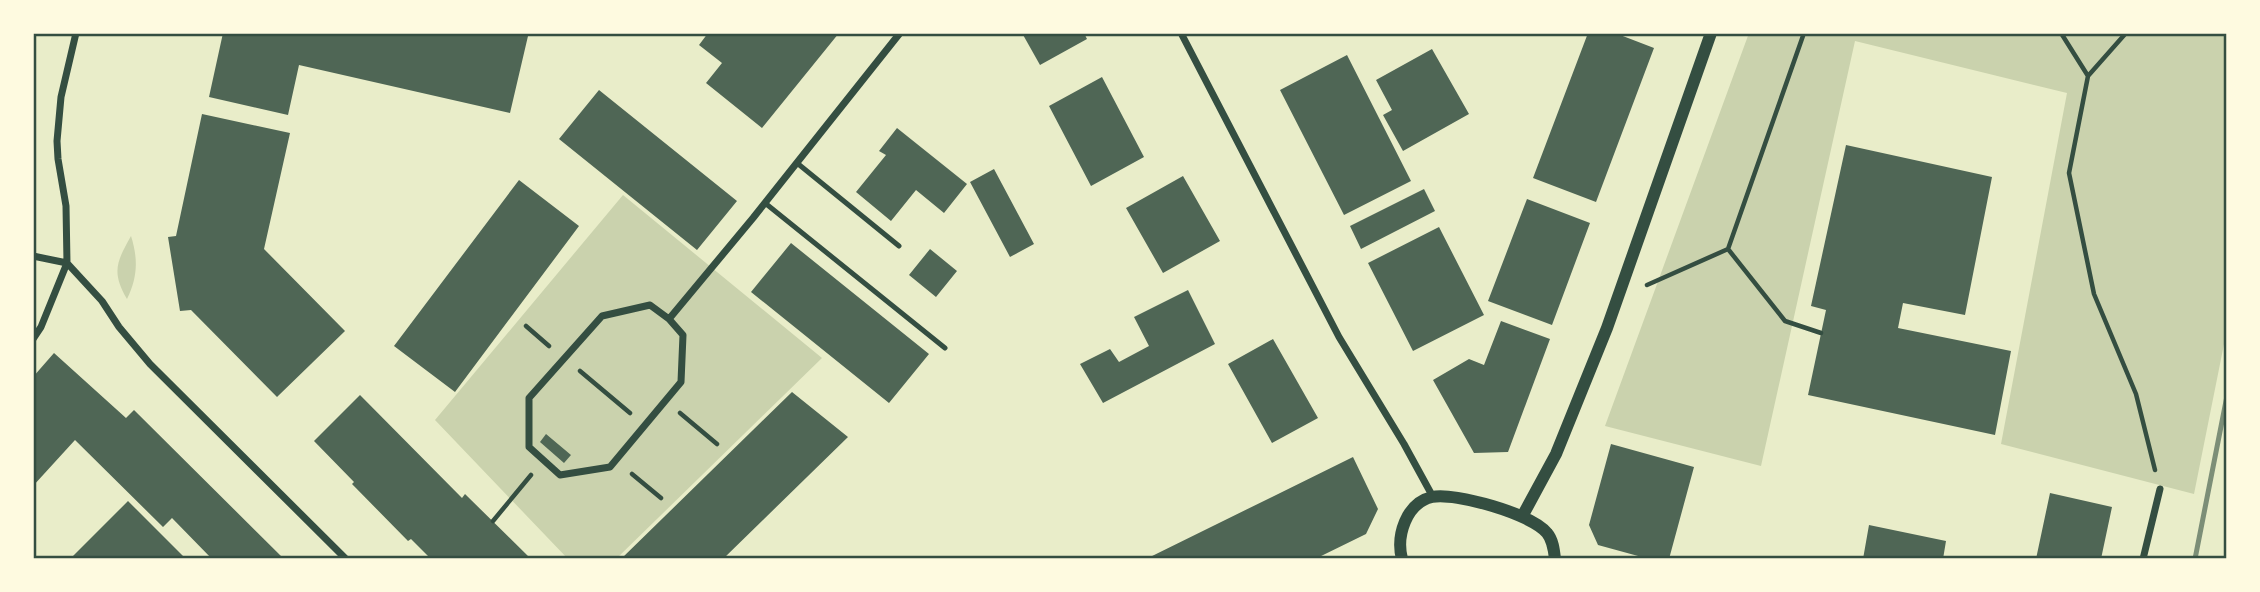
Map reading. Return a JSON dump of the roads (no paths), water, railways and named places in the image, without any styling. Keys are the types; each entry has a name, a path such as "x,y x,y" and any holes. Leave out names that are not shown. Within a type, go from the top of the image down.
{"street":[{"path":"33,340 67,263 66,206 57,141 61,97 76,33"},
{"path":"669,319 900,33"},
{"path":"1181,33 1339,337 1433,497"},
{"path":"1523,516 1556,454 1607,328 1711,33"},
{"path":"33,256 67,263 102,301 119,327 150,364 346,559"},
{"path":"650,305 669,319 683,335 681,382 610,467 560,475 529,447 529,398 602,316 650,305"},
{"path":"2143,559 2160,489"},
{"path":"1402,559 1400,537 1404,524 1422,501 1433,497 1471,501 1523,516 1549,535 1555,559"}],"lane":[{"path":"797,163 899,246"},
{"path":"765,203 945,348"}],"railway":[{"path":"2195,559 2227,396"}]}
